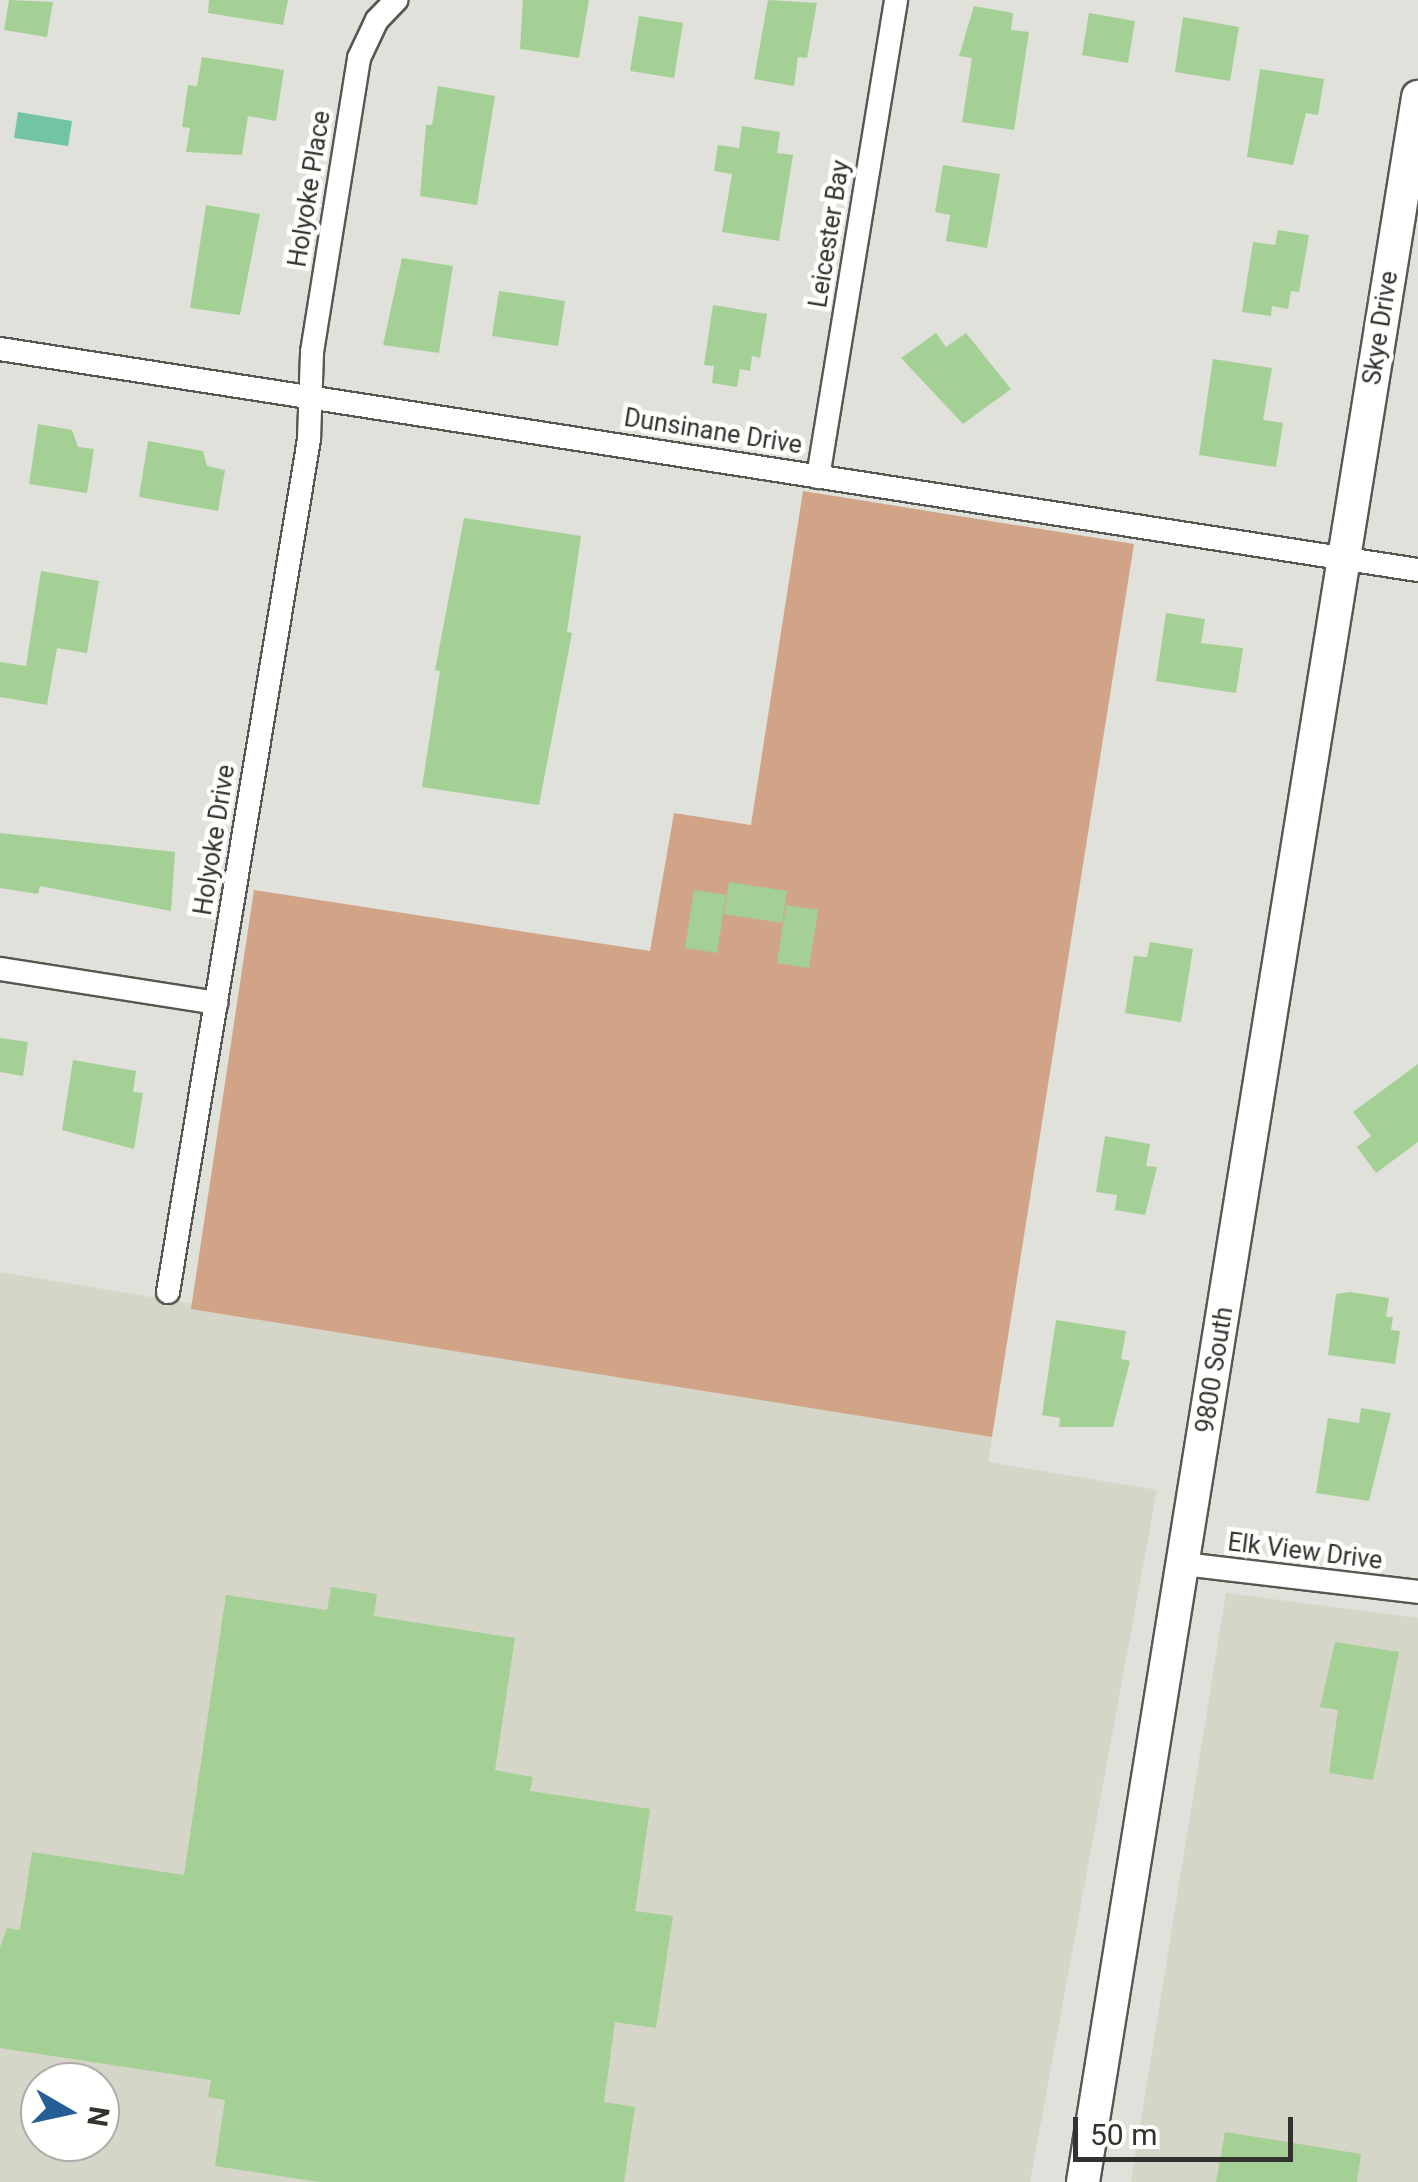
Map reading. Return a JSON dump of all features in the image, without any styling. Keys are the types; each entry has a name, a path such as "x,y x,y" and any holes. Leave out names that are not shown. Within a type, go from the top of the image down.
{"main road":[{"name":"Skye Drive","path":"1343,558 1418,98"},
{"name":"9800 South","path":"1084,2182 1343,558"}],"street":[{"name":"Holyoke Place","path":"310,397 312,352 359,58 377,20 396,0"},
{"name":"Leicester Bay","path":"818,476 896,0"},
{"name":"Dunsinane Drive","path":"0,349 1418,570"},
{"name":"Holyoke Drive","path":"168,1292 310,397"},
{"path":"0,969 216,1003"},
{"name":"Elk View Drive","path":"1184,1564 1418,1592"}],"shaded area":[{"path":"18,112 72,121 68,146 14,138"},
{"path":"803,491 1134,544 992,1437 191,1309 254,890 650,951 674,813 751,825"},
{"path":"0,1272 992,1437 988,1462 1157,1490 1030,2182 0,2182"},
{"path":"1226,1593 1418,1618 1418,2182 1131,2182"}],"building":[{"path":"9,0 53,2 47,37 4,30"},
{"path":"209,0 288,0 283,25 208,13"},
{"path":"523,0 589,0 579,58 520,49"},
{"path":"768,0 817,3 807,58 798,57 794,86 754,79"},
{"path":"974,6 1013,13 1011,30 1029,32 1014,130 962,122 972,58 959,56"},
{"path":"1089,13 1135,21 1128,63 1082,55"},
{"path":"639,16 683,23 674,78 630,71"},
{"path":"1183,17 1239,27 1230,81 1175,72"},
{"path":"202,57 284,70 276,121 248,116 242,155 186,152 190,128 182,127 188,85 197,86"},
{"path":"1260,69 1324,79 1318,115 1306,113 1293,165 1247,157"},
{"path":"438,86 495,96 477,205 420,196 426,125 432,125"},
{"path":"742,126 780,132 777,153 793,155 779,241 722,232 732,174 714,171 718,145 739,148"},
{"path":"943,165 1000,174 987,248 946,241 950,215 935,212"},
{"path":"206,205 260,214 240,315 190,308"},
{"path":"1278,230 1309,235 1299,292 1291,291 1288,309 1272,306 1271,316 1242,312 1253,242 1275,245"},
{"path":"402,258 453,266 439,353 383,345"},
{"path":"499,291 565,301 558,346 492,336"},
{"path":"713,305 767,314 760,358 752,356 750,371 740,369 737,387 712,383 714,366 704,365"},
{"path":"936,333 946,347 966,333 1011,389 963,424 901,358"},
{"path":"1213,359 1272,368 1263,420 1283,423 1276,467 1199,455"},
{"path":"38,424 72,430 78,447 94,449 87,493 29,484"},
{"path":"148,441 203,451 207,466 225,470 218,511 139,497"},
{"path":"464,518 581,536 567,632 572,633 539,805 422,787 440,671 435,670"},
{"path":"41,571 99,581 87,653 57,648 47,705 0,697 0,662 26,666"},
{"path":"1166,613 1205,619 1201,643 1243,648 1236,693 1156,681"},
{"path":"0,833 175,852 171,911 40,886 38,894 0,888"},
{"path":"729,882 787,891 782,923 724,914"},
{"path":"694,890 726,895 717,953 685,948"},
{"path":"786,905 818,910 809,968 777,963"},
{"path":"1150,942 1193,949 1181,1022 1125,1013 1134,956 1147,957"},
{"path":"0,1038 28,1042 23,1076 0,1072"},
{"path":"73,1060 136,1071 133,1092 143,1093 134,1149 62,1130"},
{"path":"1418,1064 1418,1142 1376,1173 1357,1147 1371,1136 1353,1112"},
{"path":"1105,1136 1150,1144 1146,1166 1157,1167 1145,1215 1115,1210 1117,1195 1096,1192"},
{"path":"1350,1292 1389,1298 1386,1317 1393,1317 1391,1330 1400,1331 1395,1364 1328,1355 1336,1294"},
{"path":"1056,1320 1126,1331 1121,1359 1130,1361 1113,1427 1059,1427 1060,1418 1042,1415"},
{"path":"1361,1408 1391,1413 1369,1501 1316,1493 1328,1418 1359,1423"},
{"path":"331,1587 377,1594 374,1616 515,1638 495,1770 533,1777 530,1791 650,1809 635,1911 673,1916 656,2028 615,2022 604,2102 635,2107 624,2182 319,2182 215,2166 225,2100 208,2097 211,2080 120,2066 120,2062 92,2062 0,2048 0,1948 7,1928 20,1930 32,1852 184,1875 226,1595 327,1610"},
{"path":"1335,1642 1399,1652 1373,1780 1329,1773 1338,1710 1320,1707"},
{"path":"1225,2132 1361,2154 1357,2182 1216,2182"}]}
